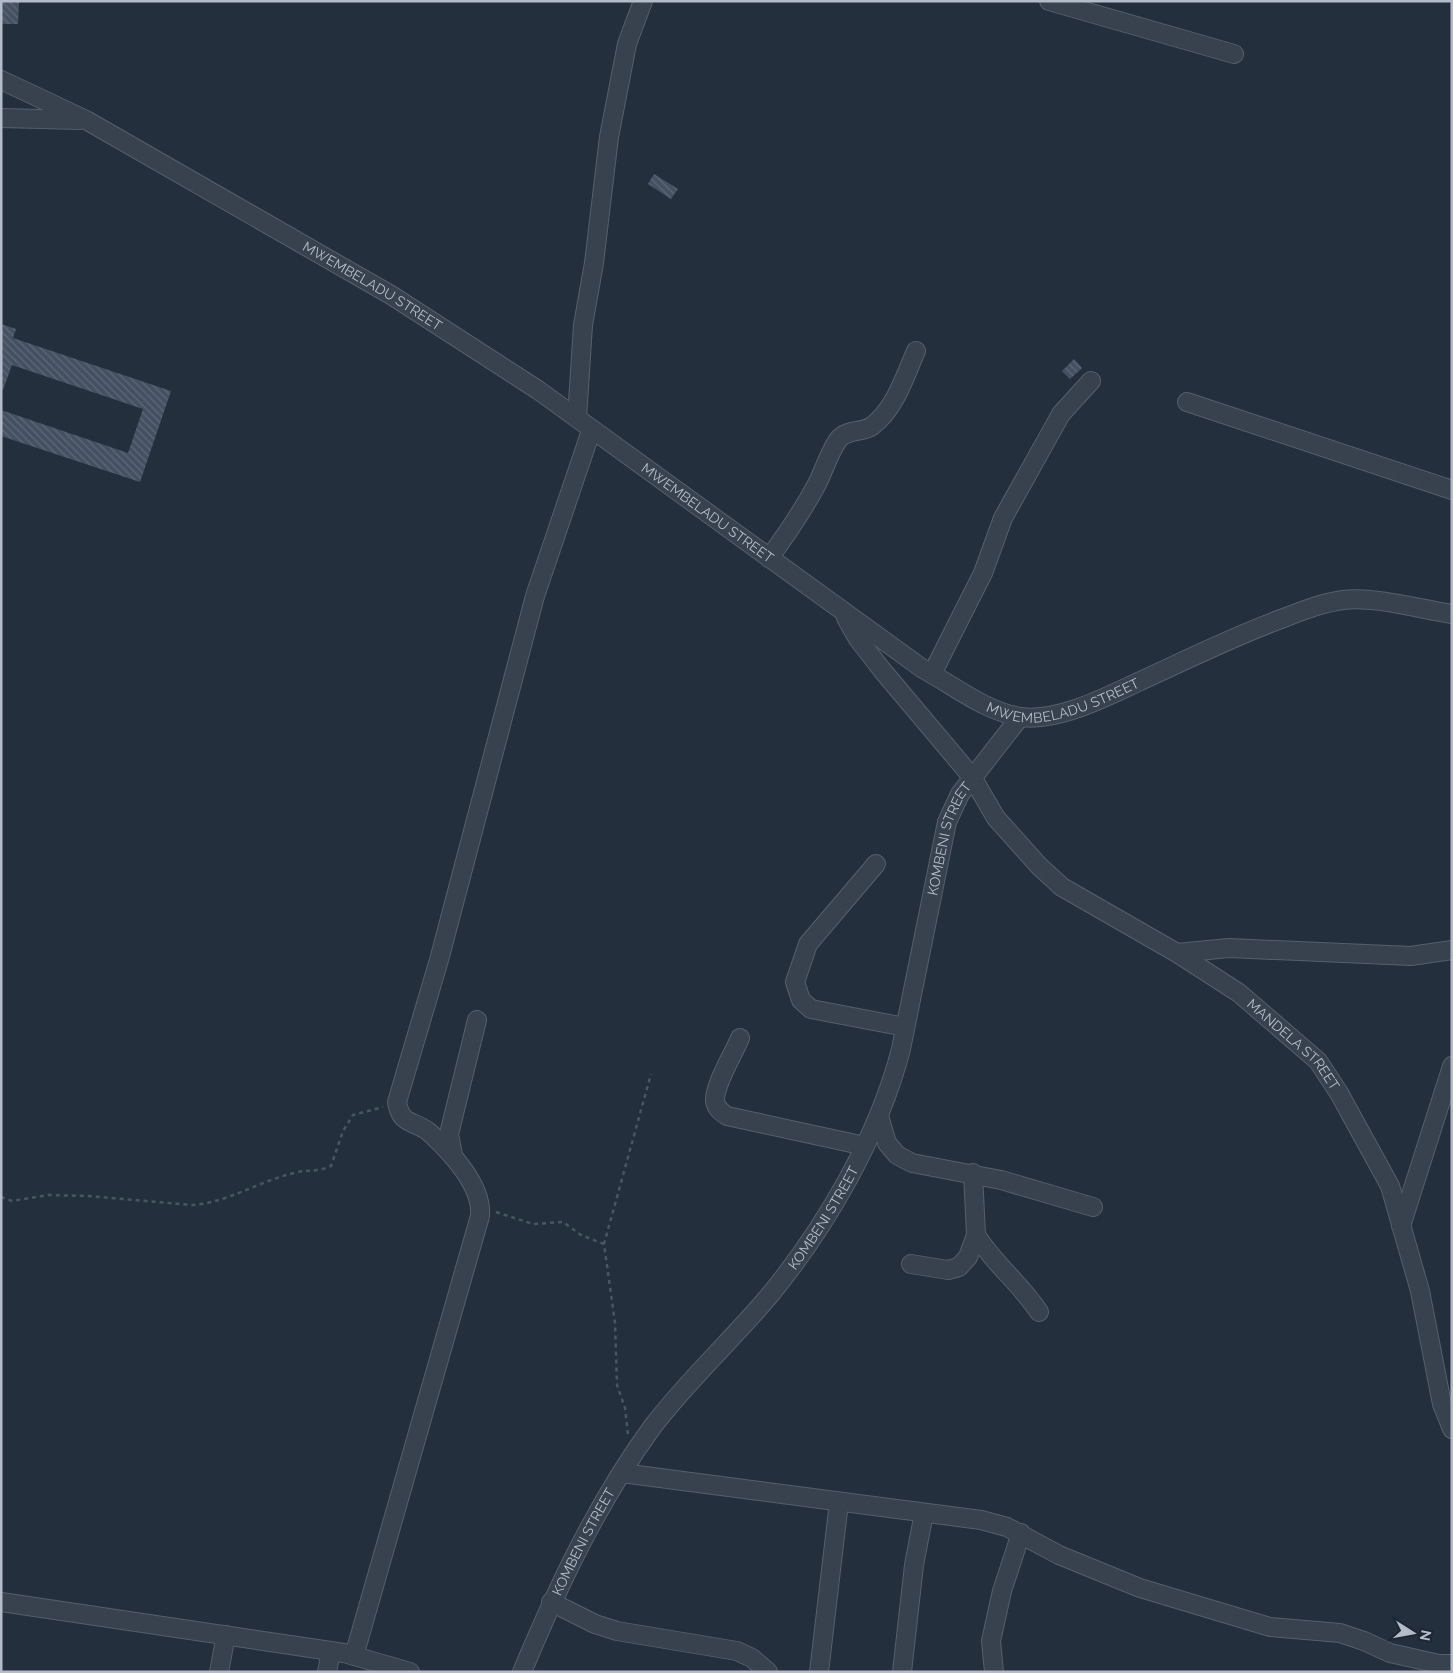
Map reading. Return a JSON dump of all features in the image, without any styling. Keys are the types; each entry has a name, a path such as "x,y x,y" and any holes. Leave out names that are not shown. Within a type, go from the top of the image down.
{"street":[{"path":"577,418 583,325 594,262 609,137 628,44 643,1"},
{"path":"1049,1 1234,54"},
{"name":"MWEMBELADU STREET","path":"1,80 86,120 390,295 577,418 591,431 842,612 932,674 987,705 1020,717 1042,717 1100,700 1252,630 1317,605 1345,600 1367,600 1452,614"},
{"path":"1,118 86,120"},
{"path":"769,558 798,518 839,438 850,432 867,429 879,420 894,399 916,351"},
{"path":"932,674 983,573 1003,518 1061,414 1091,381"},
{"path":"1187,402 1452,490"},
{"path":"354,1656 458,1298 480,1216 481,1205 478,1194 453,1155 427,1131 406,1121 399,1114 397,1102 439,960 535,596 591,431"},
{"name":"MANDELA STREET","path":"842,612 858,639 882,670 972,777 996,818 1020,847 1062,887 1177,953 1239,993 1318,1061 1340,1093 1390,1186 1420,1291 1442,1404 1452,1429"},
{"name":"KOMBENI STREET","path":"522,1672 552,1602 589,1528 626,1465 655,1424 796,1262 830,1212 880,1116 893,1082 947,822 960,794 1020,717"},
{"path":"876,864 808,944 795,982 800,1000 811,1009 905,1027"},
{"path":"1177,953 1229,948 1411,956 1452,950"},
{"path":"453,1155 449,1134 477,1020"},
{"path":"740,1038 719,1084 715,1100 719,1111 727,1116 864,1146"},
{"path":"1401,1226 1452,1066"},
{"path":"880,1116 887,1143 896,1155 912,1163 973,1174 1093,1207"},
{"path":"911,1264 948,1270 959,1267 968,1257 976,1235 973,1174"},
{"path":"976,1235 989,1256 1026,1291 1039,1312"},
{"path":"626,1465 839,1502 981,1520 1021,1533 1059,1555 1140,1588 1270,1627 1340,1634 1364,1641 1390,1653 1439,1664 1452,1664"},
{"path":"819,1672 839,1502"},
{"path":"902,1672 914,1565 924,1513"},
{"path":"994,1672 991,1641 1002,1591 1021,1533"},
{"path":"1,1602 331,1651 410,1672"},
{"path":"552,1602 595,1624 617,1631 737,1651 752,1658 768,1672"},
{"path":"219,1672 226,1634"},
{"path":"327,1672 331,1651"}],"path":[{"path":"626,1465 625,1408 617,1385 615,1323 604,1244 651,1074"},
{"path":"1,1197 12,1201 48,1195 192,1205 212,1204 261,1182 296,1172 318,1172 331,1166 342,1130 353,1115 397,1102"},
{"path":"481,1205 520,1222 533,1224 563,1222 581,1235 604,1244"}],"building":[{"path":"1,1 19,1 18,24 1,24"},
{"path":"654,174 678,189 671,199 648,184"},
{"path":"1,324 16,329 13,338 171,391 140,482 1,436 1,410 128,453 143,409 12,365 3,390 1,390"},
{"path":"1074,359 1082,368 1070,379 1062,371"}]}
